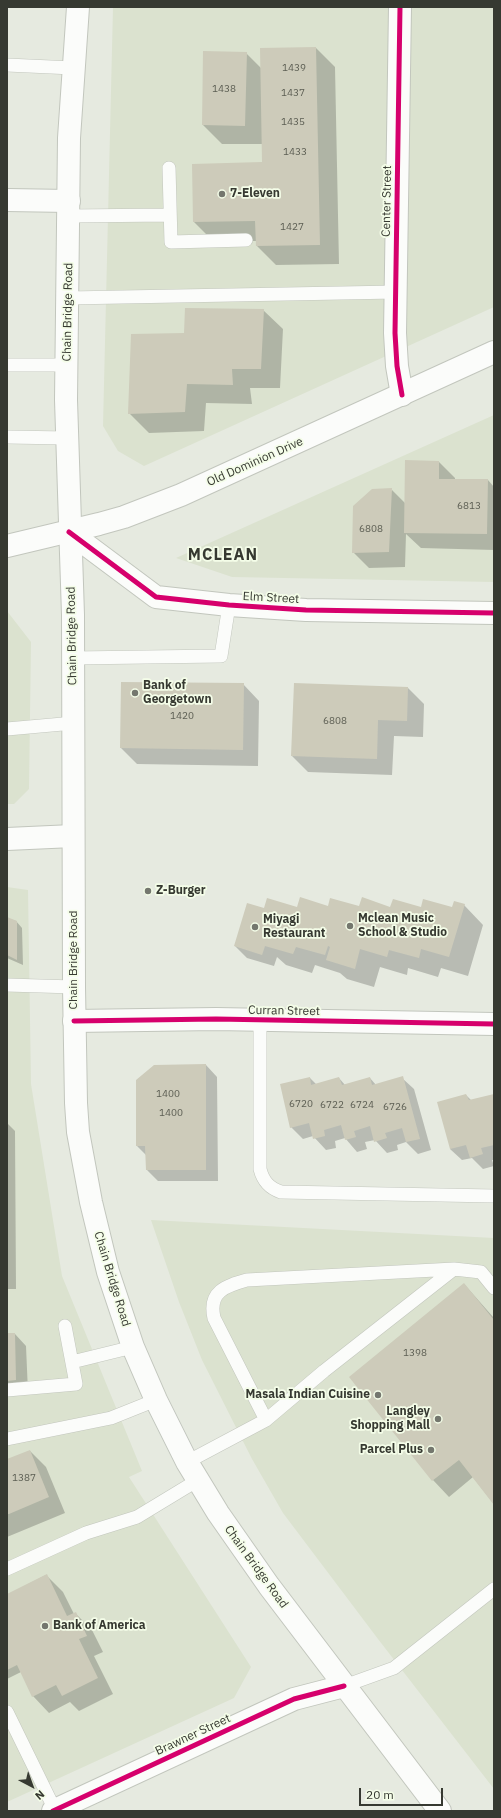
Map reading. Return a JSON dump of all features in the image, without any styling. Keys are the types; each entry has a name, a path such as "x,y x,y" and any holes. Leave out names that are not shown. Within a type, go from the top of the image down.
{"main road":[{"name":"Chain Bridge Road","path":"78,7 69,138 67,438 74,723 73,836 76,1110 88,1188 102,1250 120,1311 133,1347 156,1400 193,1471 218,1514 242,1548 344,1686 440,1811"},
{"name":"Center Street","path":"400,7 396,348 402,395"},
{"path":"7,200 69,208"},
{"name":"Old Dominion Drive","path":"7,546 69,532 124,517 182,495 494,352"},
{"name":"Elm Street","path":"69,532 156,597 229,605 306,610 494,613"},
{"path":"7,839 73,836"},
{"name":"Curran Street","path":"74,1021 209,1019 494,1024"},
{"name":"Brawner Street","path":"54,1810 294,1699 344,1686"}],"lane":[{"path":"7,65 73,68"},
{"path":"169,168 171,242 246,240"},
{"path":"69,208 170,215"},
{"path":"68,298 396,292"},
{"path":"7,365 67,365"},
{"path":"7,437 67,438"},
{"path":"73,658 221,656 229,605"},
{"path":"7,729 74,723"},
{"path":"7,985 74,986"},
{"path":"260,1021 260,1169 262,1177 272,1189 281,1192 494,1196"},
{"path":"266,1420 214,1318 214,1299 223,1289 247,1280 454,1269 481,1272 494,1288"},
{"path":"7,1569 86,1533 137,1517 193,1471 266,1420 324,1371 454,1269"},
{"path":"7,1390 76,1384 65,1326"},
{"path":"72,1362 133,1347"},
{"path":"7,1439 111,1418 156,1400"},
{"path":"344,1686 394,1668 494,1589"},
{"path":"7,1712 54,1810"}],"shaded area":[{"path":"113,7 494,7 494,307 144,466 118,451 103,426"},
{"path":"494,415 494,582 232,577 176,558"},
{"path":"7,611 31,642 29,789 14,804 7,804"},
{"path":"7,887 28,890 31,1084 62,1276 142,1471 129,1477 251,1667 234,1698 7,1802"},
{"path":"151,1220 494,1238 494,1789 283,1513 252,1459 202,1360 179,1302"}],"building":[{"path":"316,47 320,245 256,246 255,221 193,222 192,164 262,162 260,48"},
{"path":"203,51 247,52 245,126 202,125"},
{"path":"185,308 264,309 261,369 232,369 233,385 187,384 185,412 128,414 131,334 184,333"},
{"path":"405,460 439,461 439,479 488,479 487,534 404,533"},
{"path":"392,488 389,552 352,553 353,506 372,489"},
{"path":"121,682 244,683 243,750 120,748"},
{"path":"294,683 408,687 407,721 378,720 377,759 291,756"},
{"path":"300,897 328,906 330,898 359,906 362,897 390,907 393,899 421,907 423,899 452,907 454,901 465,904 449,957 421,949 419,958 389,950 387,957 360,949 355,969 326,960 330,947 328,946 325,955 296,947 293,954 265,946 262,955 234,946 247,903 264,908 267,898 297,907"},
{"path":"7,917 17,921 17,960 7,955"},
{"path":"206,1064 206,1170 146,1170 145,1146 136,1146 136,1080 154,1065"},
{"path":"403,1076 420,1139 406,1142 402,1128 385,1133 387,1138 374,1142 370,1126 354,1131 356,1137 345,1140 341,1125 324,1130 325,1136 313,1139 309,1123 290,1128 280,1084 310,1077 311,1085 339,1077 342,1085 370,1077 372,1085"},
{"path":"466,1094 469,1100 494,1094 494,1145 481,1148 483,1154 470,1158 466,1145 450,1149 437,1102"},
{"name":"Langley Shopping Mall","path":"464,1283 494,1320 494,1505 459,1460 432,1481 349,1377"},
{"path":"7,1333 15,1333 16,1380 7,1381"},
{"path":"30,1450 49,1497 7,1514 7,1459"},
{"name":"Bank of America","path":"47,1574 67,1616 76,1612 87,1636 79,1639 98,1678 62,1696 56,1685 32,1697 17,1665 7,1670 7,1594"}],"cycle path":[{"path":"400,7 395,333 397,366 402,395"},
{"path":"69,532 156,597 229,605 306,610 494,613"},
{"path":"74,1021 216,1019 494,1024"},
{"path":"53,1811 294,1699 344,1686"}],"place":[{"name":"7-Eleven","path":"222,194"},
{"name":"Bank of Georgetown","path":"135,693"},
{"name":"Z-Burger","path":"148,891"},
{"name":"Mclean Music School & Studio","path":"350,926"},
{"name":"Miyagi Restaurant","path":"255,927"},
{"name":"Masala Indian Cuisine","path":"378,1395"},
{"name":"Langley Shopping Mall","path":"438,1419"},
{"name":"Parcel Plus","path":"431,1450"},
{"name":"Bank of America","path":"45,1626"}],"district":[{"name":"MCLEAN","path":"223,555"}]}
